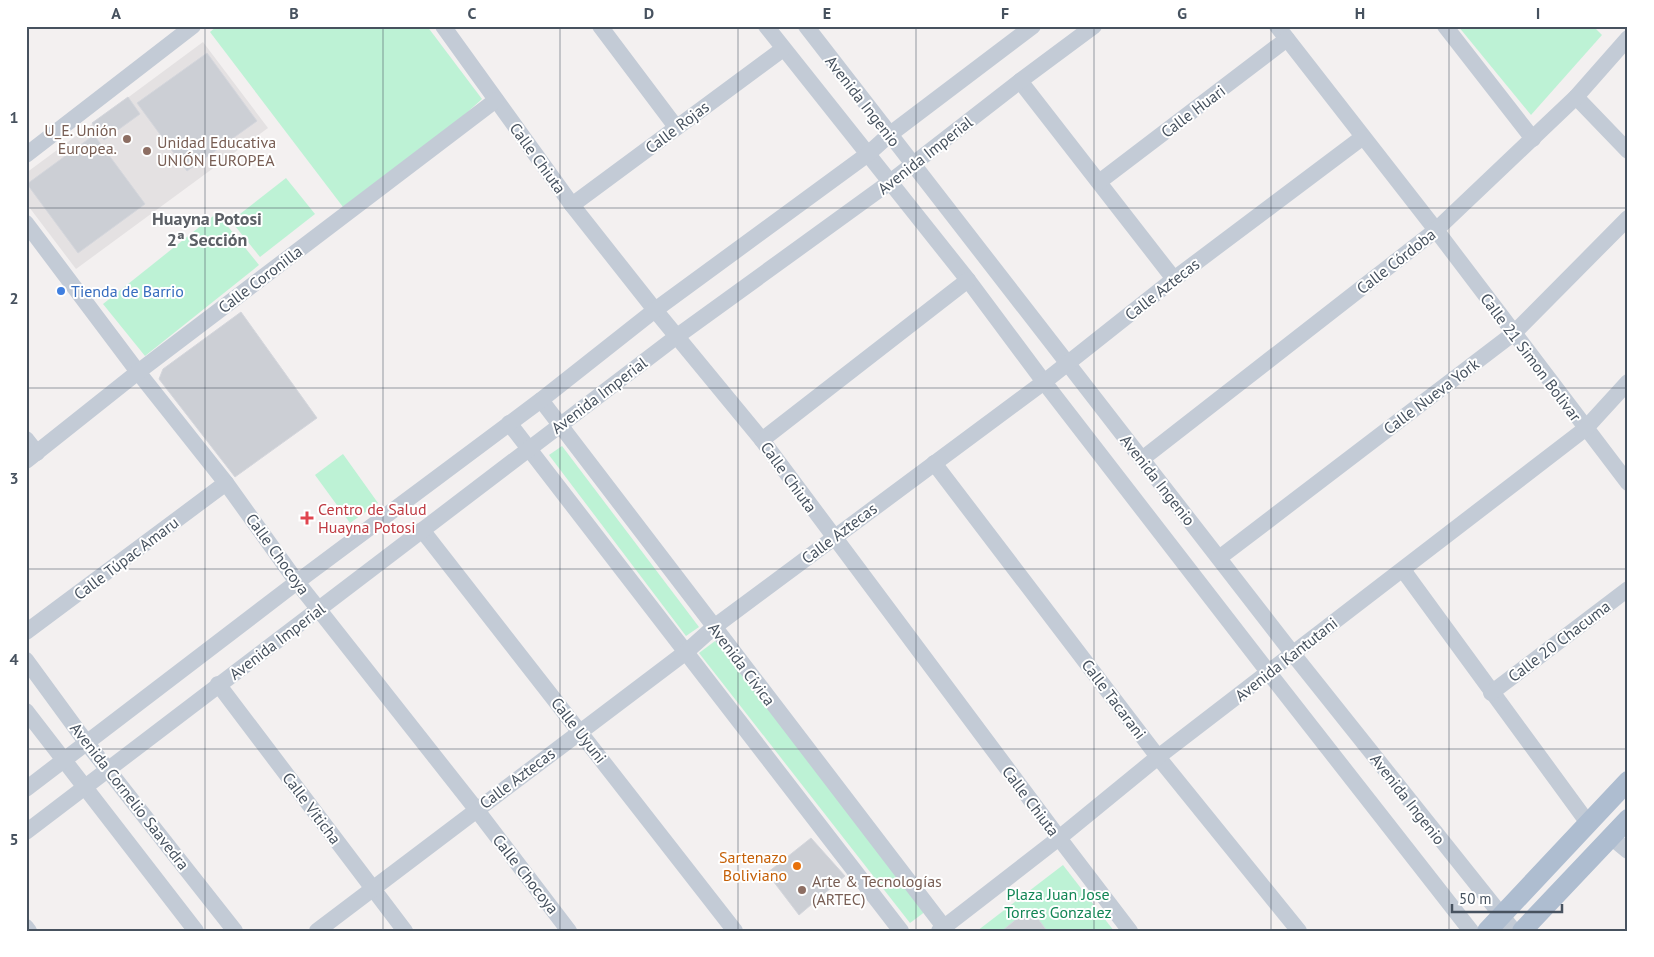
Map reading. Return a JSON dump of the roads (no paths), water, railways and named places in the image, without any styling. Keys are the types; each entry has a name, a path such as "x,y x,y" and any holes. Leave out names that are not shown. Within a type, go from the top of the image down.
{"main road":[{"path":"1487,931 1628,781"},
{"path":"1522,931 1628,818"}],"street":[{"path":"26,155 193,26"},
{"name":"Calle Chiuta","path":"442,26 572,205 762,440 1058,838 1130,931"},
{"path":"600,26 676,127"},
{"name":"Avenida Ingenio","path":"766,26 968,280 1044,382 1471,931"},
{"name":"Avenida Imperial","path":"26,789 297,582 541,400 655,310 868,154 889,135 1033,26"},
{"name":"Avenida Imperial","path":"26,832 676,336 913,165 1094,26"},
{"path":"1445,26 1533,139"},
{"name":"Avenida Ingenio","path":"809,27 889,135 1293,654 1514,931"},
{"name":"Calle 21 Simon Bolivar","path":"1282,33 1436,230 1628,483"},
{"name":"Calle Huari","path":"1099,182 1282,33"},
{"name":"Calle Córdoba","path":"1142,460 1436,230 1576,97 1628,38"},
{"name":"Calle Rojas","path":"572,205 783,49"},
{"path":"1020,81 1174,279"},
{"path":"1576,97 1628,151"},
{"name":"Calle Coronilla","path":"32,457 138,372 496,100"},
{"name":"Calle Aztecas","path":"317,931 686,652 714,628 833,537 1044,382 1174,279 1362,137"},
{"name":"Calle Nueva York","path":"1219,558 1514,333 1628,218"},
{"name":"Calle Chocoya","path":"26,223 138,372 226,483 297,582 476,809 569,931"},
{"path":"762,440 968,280"},
{"name":"Avenida Kantutani","path":"942,929 1158,758 1586,429 1628,382"},
{"name":"Avenida Cívica","path":"541,400 942,929"},
{"path":"509,423 901,931"},
{"path":"26,439 32,457"},
{"name":"Calle Tacarani","path":"934,463 1158,758 1299,931"},
{"name":"Calle Túpac Amaru","path":"26,632 226,483"},
{"name":"Calle Uyuni","path":"422,530 735,931"},
{"path":"1403,570 1491,693 1588,823"},
{"name":"Calle 20 Chacuma","path":"1491,693 1628,589"},
{"name":"Avenida Cornelio Saavedra","path":"26,660 86,742 235,931"},
{"name":"Calle Viticha","path":"218,684 406,931"},
{"name":"Avenida Cornelio Saavedra","path":"26,712 196,931"},
{"path":"1611,837 1628,851"},
{"path":"26,928 29,931"}],"place":[{"name":"U_E. Unión Europea.","path":"127,139"},
{"name":"Unidad Educativa UNIÓN EUROPEA","path":"147,151"},
{"name":"Tienda de Barrio","path":"61,291"},
{"name":"Centro de Salud Huayna Potosi","path":"307,518"},
{"name":"Sartenazo Boliviano","path":"797,866"},
{"name":"Arte & Tecnologías (ARTEC)","path":"802,890"}],"district":[{"name":"Huayna Potosi 2ª Sección","path":"207,228"}],"park label":[{"name":"Plaza Juan Jose Torres Gonzalez","path":"1058,903"}]}
